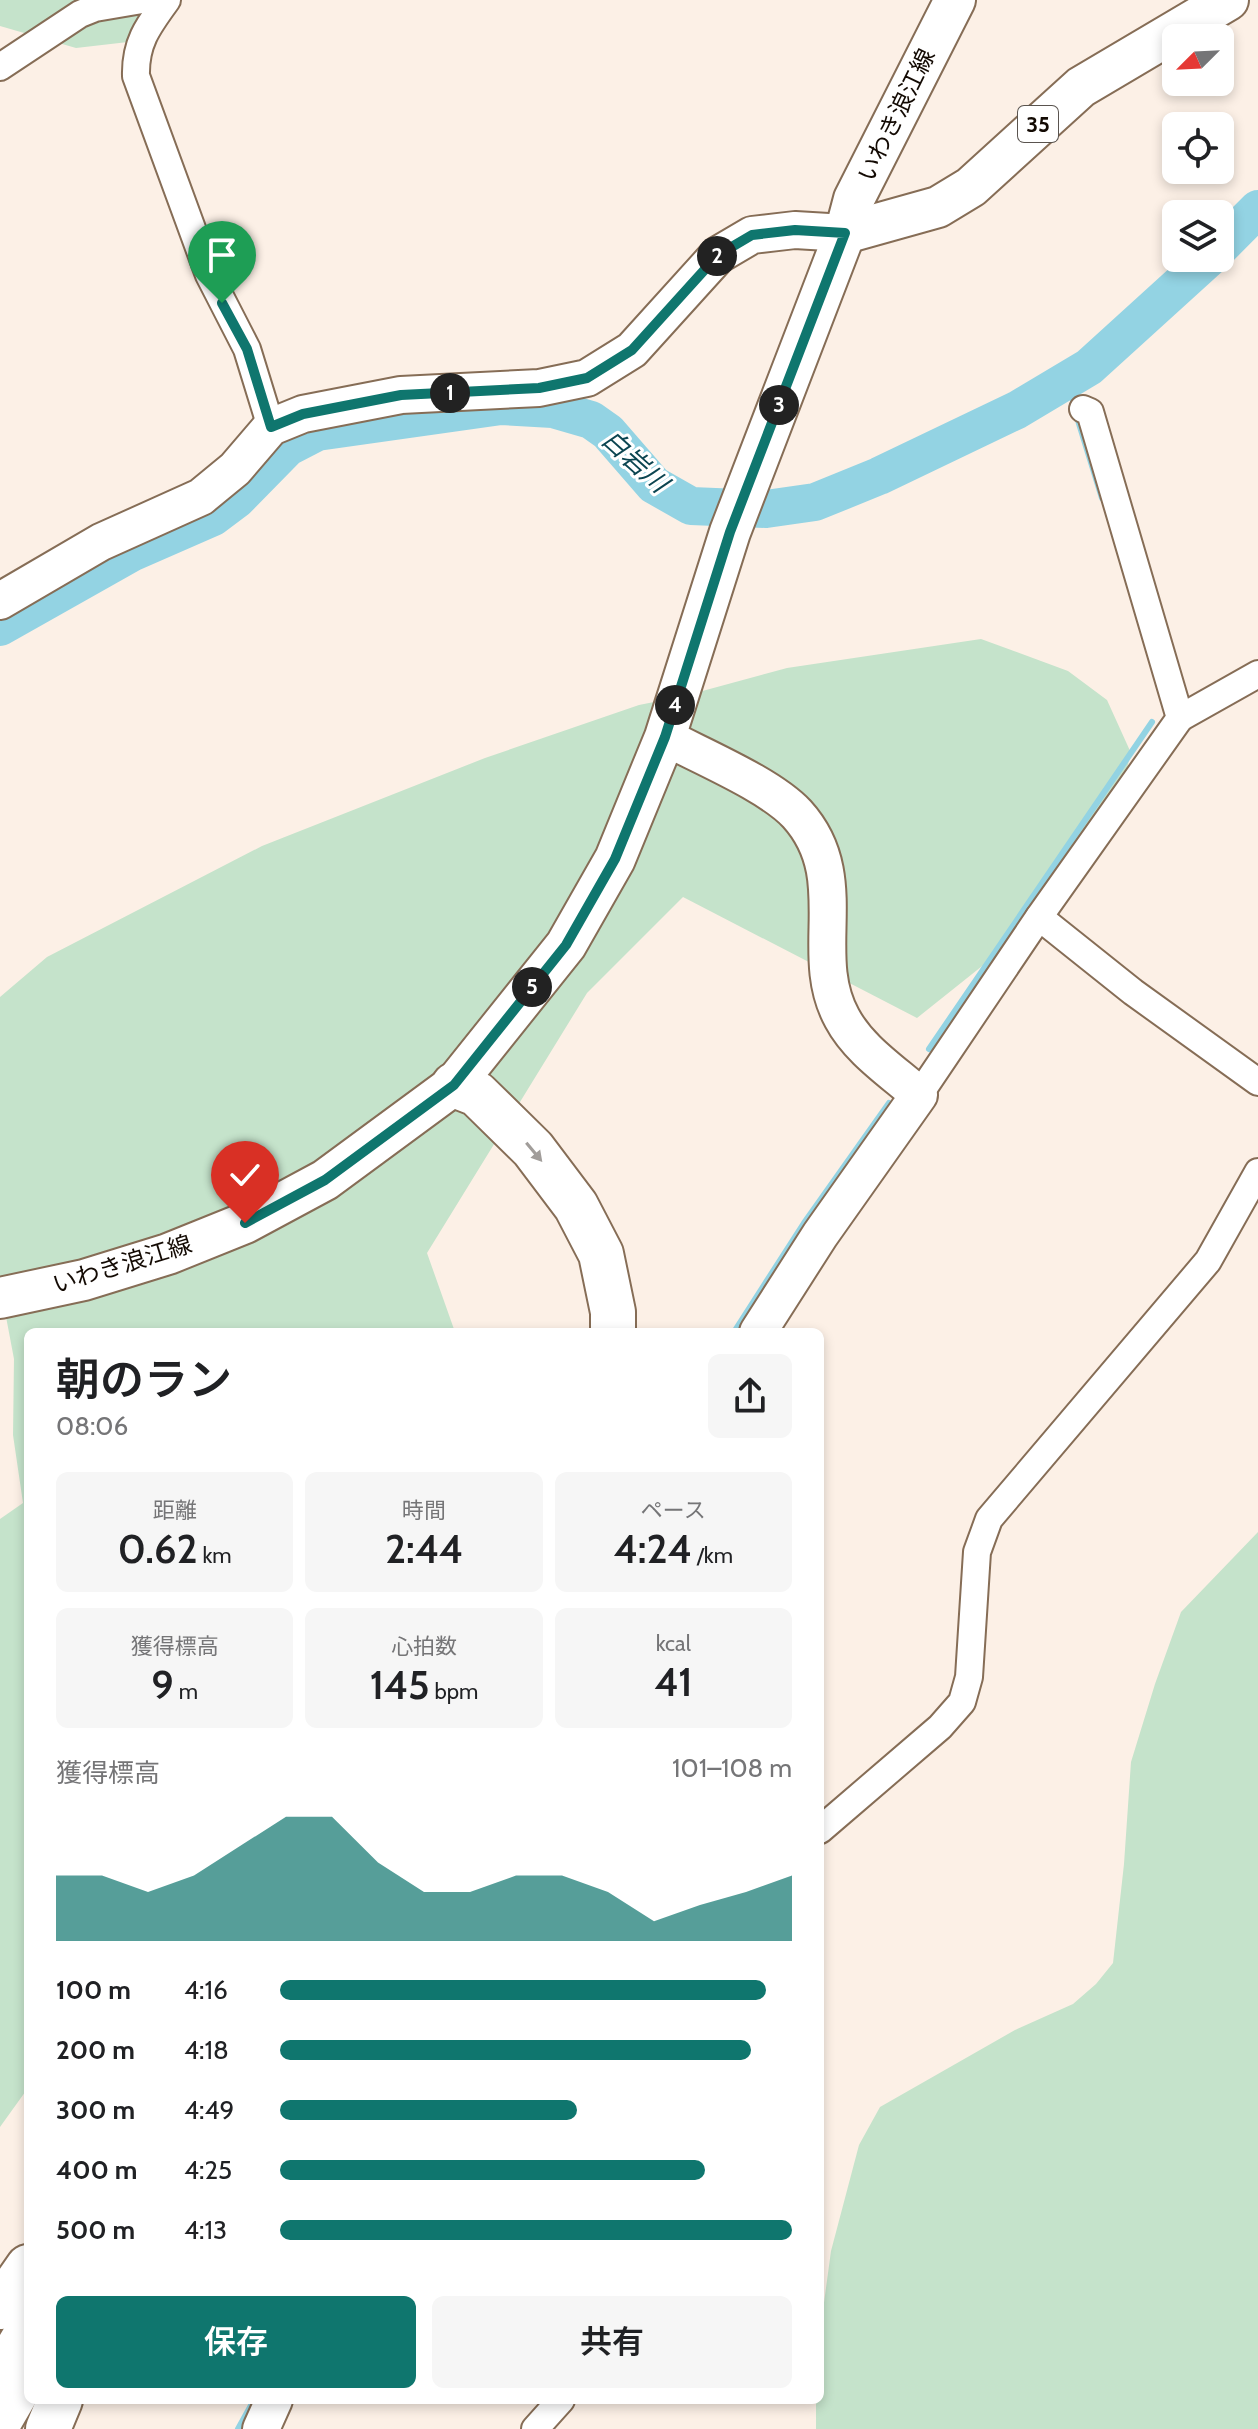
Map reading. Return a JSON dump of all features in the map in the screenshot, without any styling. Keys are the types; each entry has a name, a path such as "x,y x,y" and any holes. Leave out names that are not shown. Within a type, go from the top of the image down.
{"highway":[{"path":"454,1085 461,1112 548,1212 572,1250 587,1291 589,1328"},
{"path":"454,1085 477,1094 533,1149 576,1206 601,1254 613,1312 613,1328"},
{"path":"0,2307 24,2273"},
{"path":"0,2378 24,2338"},
{"path":"0,2420 24,2379"},
{"path":"48,2429 58,2404"}],"main road":[{"name":"いわき浪江線","path":"0,1298 84,1280 168,1254 245,1223 325,1180 454,1085 566,945 615,859 665,737 730,532 845,233 854,199 955,0"},
{"name":"いわき浪江線","path":"845,233 938,207 971,187 1081,87 1228,0"}],"street":[{"path":"0,67 80,14 95,8 142,0"},
{"path":"167,0 149,24 135,53 136,76 209,275 247,349 271,427"},
{"path":"0,601 101,542 201,497 235,469 271,427 303,414 401,395 539,388 587,378 632,350 718,255 752,235 795,230 845,233"},
{"path":"1083,409 1090,412 1180,718"},
{"path":"761,1328 820,1235 1180,718 1258,674"},
{"path":"665,737 781,799 814,837 829,886 829,972 833,997 841,1017 858,1043 919,1095"},
{"path":"1039,917 1133,992 1258,1082"},
{"path":"824,1827 940,1727 962,1702 969,1677 977,1552 989,1519 1208,1261 1258,1172"},
{"path":"261,2429 272,2404"},
{"path":"535,2429 557,2404"}],"green space":[{"path":"0,0 168,0 128,42 76,48 0,26"},
{"path":"981,639 1068,671 1107,700 1131,753 1114,819 1016,939 917,1018 683,897 587,993 427,1253 454,1328 24,1328 24,2094 0,2127 0,1519 23,1503 13,1435 14,1359 0,1285 0,997 47,957 262,846 485,758 639,705 787,668"},
{"path":"1258,1532 1258,2429 816,2429 816,2404 824,2404 824,2303 831,2251 859,2145 880,2107 1015,2030 1073,2004 1096,1984 1113,1963 1131,1762 1181,1612"}],"waterway":[{"name":"白岩川","path":"1234,233 1258,209"},
{"name":"白岩川","path":"0,627 133,552 213,517 237,499 288,447 317,432 501,406 553,409 591,420 608,432 654,485 691,506 766,509 815,502 879,476 1017,410 1089,367 1194,272"},
{"path":"1074,406 1073,401 1089,367"},
{"path":"1077,417 1102,498"},
{"path":"929,1049 1152,722"},
{"path":"737,1328 804,1223 889,1103"},
{"path":"238,2429 252,2404"}],"route":[{"path":"222,303 247,349 271,427 303,414 401,395 539,388 587,378 632,350 718,255 752,235 795,230 845,233 730,532 665,737 615,859 566,945 454,1085 325,1180 245,1223"}]}
